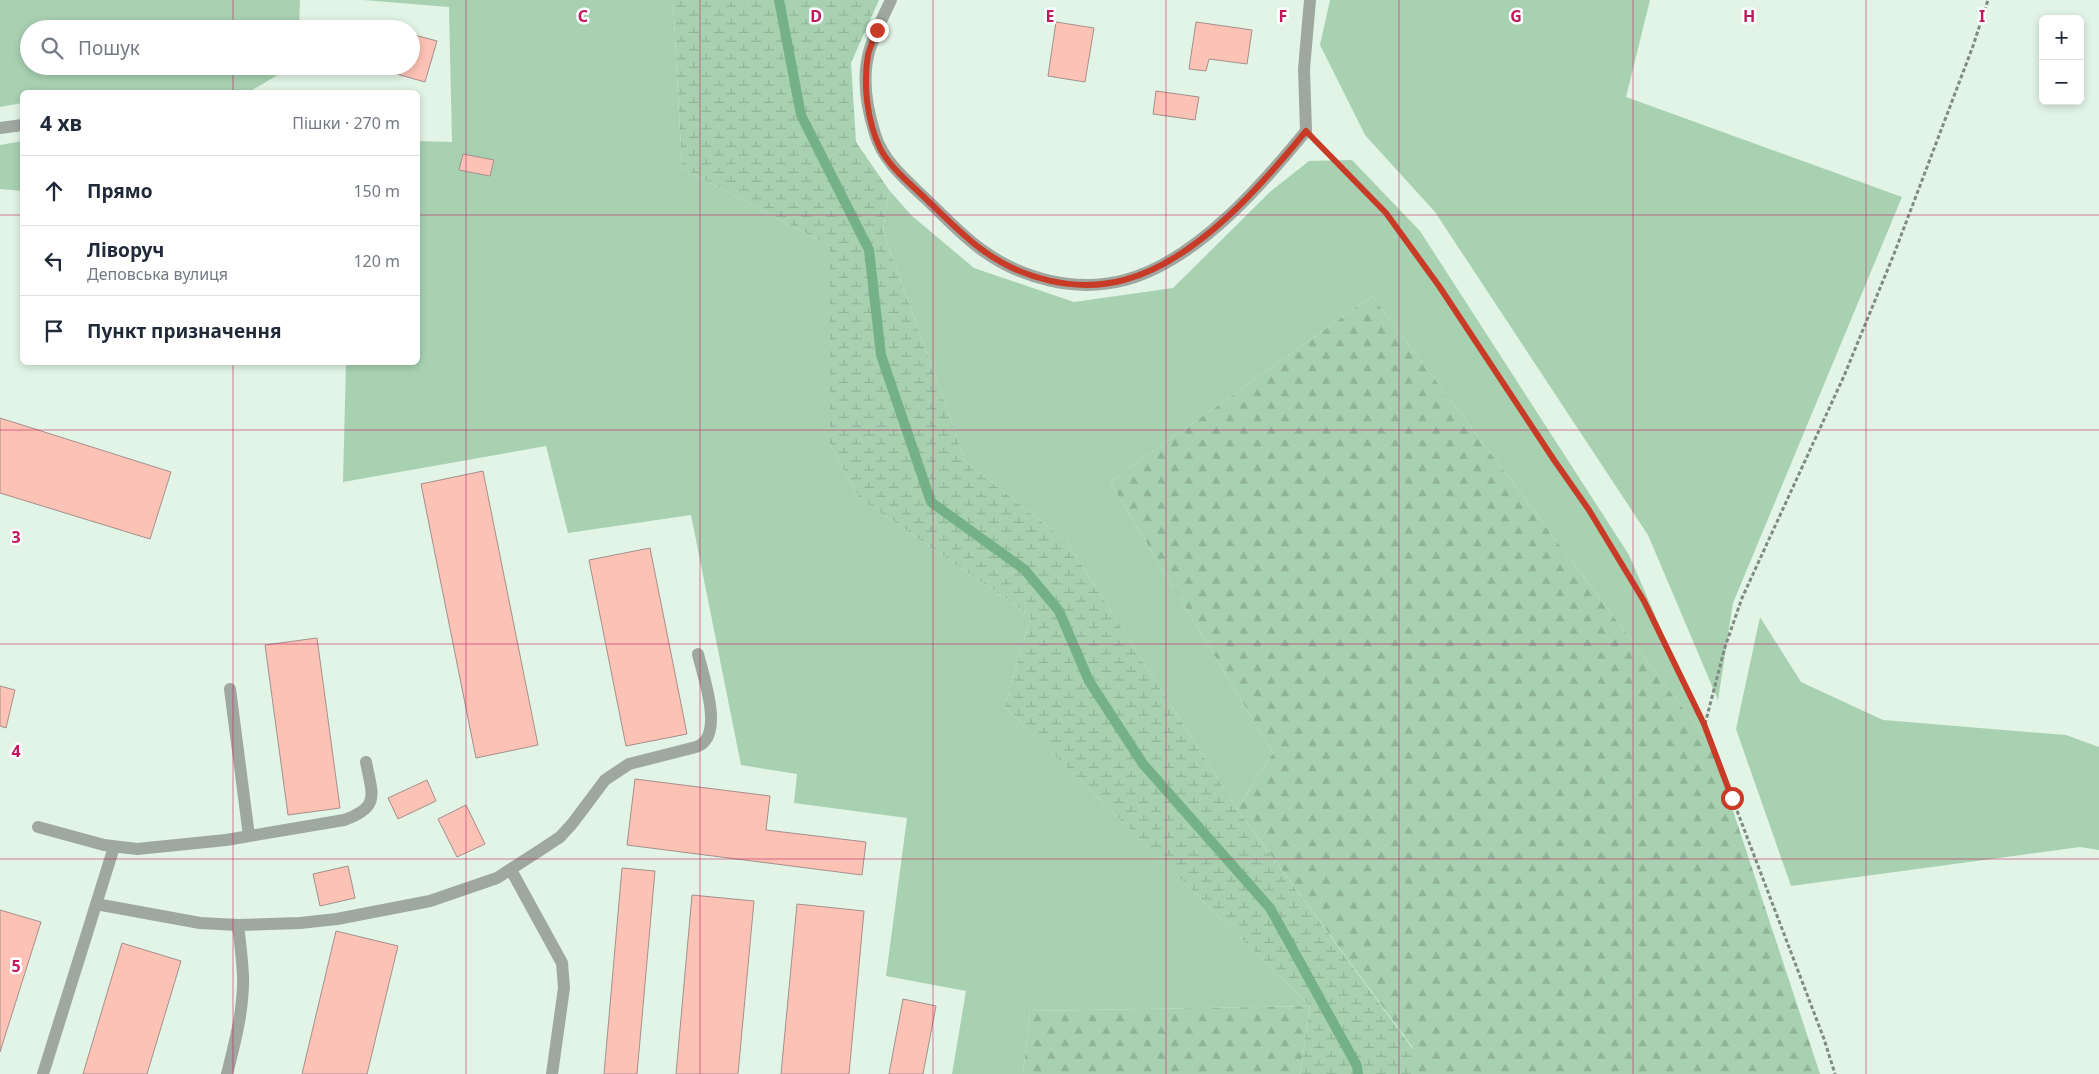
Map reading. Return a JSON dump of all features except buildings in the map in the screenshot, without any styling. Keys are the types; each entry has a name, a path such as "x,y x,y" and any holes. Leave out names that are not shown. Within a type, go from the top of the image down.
{"street":[{"path":"891,0 869,53 866,70 871,120 880,149 920,193 980,249 1020,272 1050,281 1094,285 1108,284 1134,277 1159,266 1212,231 1250,197 1306,131 1304,69 1310,0"},
{"path":"0,128 20,125"},
{"path":"96,904 200,923 238,925 300,923 337,919 400,908 460,892 497,878 560,837 605,780 617,771 629,764 701,745 706,740 712,725 711,713 698,654"},
{"path":"230,689 249,836"},
{"path":"38,827 114,847 137,849 249,836 344,820 358,815 368,808 372,799 366,762"},
{"path":"43,1074 114,847"},
{"path":"512,870 562,963 564,988 552,1074"},
{"path":"227,1074 242,1000 243,976 238,925"}],"path":[{"path":"1704,724 1725,647 1742,598 1844,376 1894,254 1988,0"},
{"path":"1306,131 1386,213 1439,286 1589,510 1644,601 1704,724 1824,1039 1835,1074"}],"green space":[{"path":"0,0 300,0 299,20 20,20 20,75 278,75 252,90 20,90 20,103 0,107"},
{"path":"363,0 673,0 682,168 830,246 830,444 859,498 1031,616 1005,707 1310,1006 1030,1011 1023,1074 952,1074 966,991 886,976 907,818 794,803 797,774 741,765 691,515 568,533 546,446 343,482 346,365 420,365 420,141 452,142 449,7"},
{"path":"673,0 879,0 851,63 856,142 889,190 883,231 966,462 1066,541 1237,809 1413,1049 1413,1074 1300,1074 1310,1006 1005,707 1031,616 859,498 830,444 830,246 682,168"},
{"path":"1330,0 1650,0 1626,97 1902,197 1733,603 1718,700 1648,535 1435,212 1365,135 1320,45"},
{"path":"20,141 20,191 0,189 0,145"},
{"path":"1352,160 1420,231 1629,555 1712,747 1372,296 1110,482 1273,753 1237,809 1066,541 966,462 883,231 889,190 912,216 974,268 1074,302 1173,288 1271,191 1309,161"},
{"path":"1372,296 1712,747 1820,1074 1413,1074 1413,1048 1237,809 1273,753 1110,482"},
{"path":"1760,617 1801,682 1883,720 2066,735 2099,747 2099,850 2080,847 1791,886 1736,729"},
{"path":"1310,1006 1300,1074 1023,1074 1030,1011"}],"waterway":[{"path":"779,0 801,115 869,250 881,355 931,502 1025,570 1059,611 1089,681 1143,764 1270,908 1357,1066 1358,1074"}],"route":[{"path":"877,30 869,53 866,70 871,120 880,149 920,193 980,249 1020,272 1050,281 1072,284 1108,284 1142,274 1159,266 1212,231 1250,197 1306,131 1386,213 1439,286 1589,510 1644,601 1704,724 1732,798"}]}
